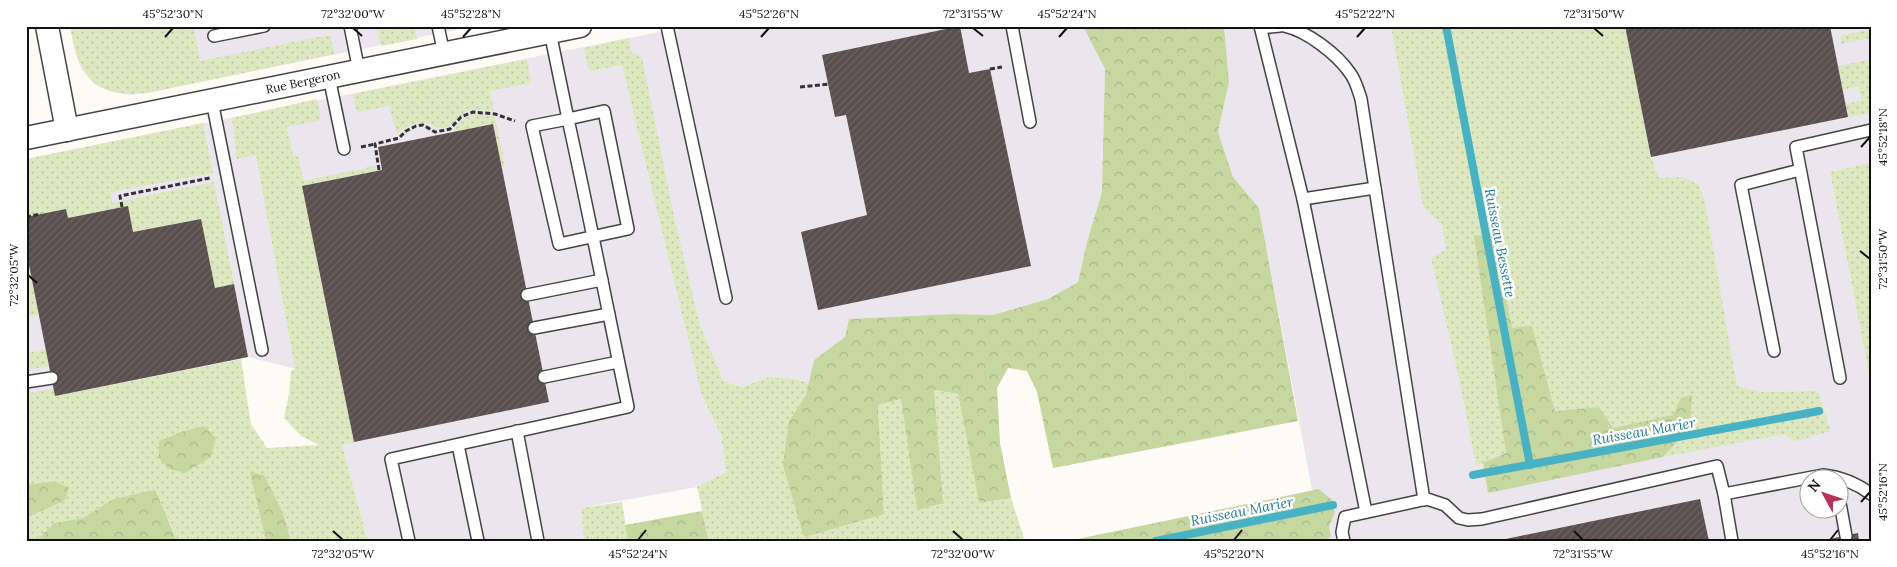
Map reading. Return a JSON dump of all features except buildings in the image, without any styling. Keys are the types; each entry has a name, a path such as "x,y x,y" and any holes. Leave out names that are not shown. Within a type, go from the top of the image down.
{"street":[{"path":"46,26 66,130"},
{"name":"Rue Bergeron","path":"26,138 580,26"}],"lane":[{"path":"214,36 264,26"},
{"path":"350,26 359,71"},
{"path":"438,26 444,54"},
{"path":"667,26 726,298"},
{"path":"1012,26 1030,122"},
{"path":"1366,512 1302,199 1260,27 1282,26 1295,28 1308,36 1344,64 1352,75 1361,99 1424,500"},
{"path":"409,541 392,459 628,407 550,32"},
{"path":"330,77 344,149"},
{"path":"212,101 262,350"},
{"path":"604,112 628,229 559,244 532,126 568,119 604,112"},
{"path":"1840,378 1796,147 1871,130"},
{"path":"1774,351 1741,185 1800,170"},
{"path":"1302,199 1375,188"},
{"path":"527,295 602,280"},
{"path":"534,328 609,314"},
{"path":"544,377 618,362"},
{"path":"26,382 52,378"},
{"path":"517,431 538,541"},
{"path":"458,445 478,541"},
{"path":"1344,541 1342,532 1345,516 1424,500 1445,505 1459,518 1468,520 1482,519 1717,466 1732,541"},
{"path":"1724,494 1800,479"},
{"path":"1850,481 1871,494"},
{"path":"1843,520 1846,536"}],"path":[{"path":"800,87 829,84"},
{"path":"379,170 375,144 399,138 406,131 416,126 423,126 438,133 450,129 462,117 473,112 495,114"},
{"path":"122,208 120,196 228,175"},
{"path":"26,217 41,214"}],"shaded area":[{"path":"70,26 459,26 460,29 130,95 112,92 94,84 81,68 75,52"},
{"path":"689,26 1095,26 1085,29 1105,69 1102,192 1087,242 1078,282 1048,299 993,315 952,314 849,319 845,337 814,360 809,383 796,379 769,377 742,387 703,397 721,435 726,472 697,487 581,508 584,541 368,541 342,445 296,369 248,357 26,403 26,159"},
{"path":"1224,26 1871,26 1871,162 1830,172 1871,385 1871,541 1327,541 1331,535 1329,527 1335,512 1332,500 1319,489 1312,490 1259,208 1233,177 1218,132 1229,82"}],"green space":[{"path":"70,26 197,26 198,28 194,30 200,61 329,35 334,54 147,93 128,94 113,92 91,80 78,58"},
{"path":"379,26 414,26 417,39 381,46 377,28"},
{"path":"1095,26 1224,26 1229,82 1218,132 1233,177 1259,208 1298,421 1053,468 1037,392 1027,371 1008,368 997,388 1000,443 1011,498 979,503 958,394 934,390 943,503 917,510 901,399 878,405 884,514 804,537 783,465 789,421 806,395 814,360 845,337 849,319 952,314 993,315 1048,299 1078,282 1087,242 1102,192 1105,69 1084,28"},
{"path":"1391,26 1625,26 1651,157 1659,178 1683,177 1699,185 1705,202 1737,386 1760,392 1818,391 1831,431 1794,442 1785,434 1663,457 1690,427 1681,398 1673,415 1613,428 1599,407 1555,411 1532,327 1512,328 1494,233 1475,236 1506,453 1476,466 1459,378 1431,258 1446,250 1442,225 1423,206"},
{"path":"1871,29 1871,38 1842,44 1840,36"},
{"path":"629,38 632,53 642,57 675,221 700,325 723,381 742,387 769,377 796,379 809,383 806,395 789,421 884,514 878,405 901,399 917,509 933,390 958,394 979,503 1011,498 1025,541 709,541 697,487 726,472 721,435 702,396 622,65 591,71 588,67 584,48"},
{"path":"527,59 531,83 490,91 494,111 467,111 445,128 421,123 408,127 397,134 389,106 359,112 356,110 353,94"},
{"path":"1871,59 1871,113 1848,117 1846,104 1861,100 1859,86 1843,90 1838,66"},
{"path":"317,99 321,120 287,127 293,156 298,156 304,181 375,166 377,171 302,186 354,442 342,445 368,541 291,541 283,513 251,472 266,541 177,541 167,517 113,499 83,518 54,523 38,539 26,537 26,518 64,500 54,481 26,485 26,394 54,388 56,396 241,359 251,424 267,448 319,445 301,436 284,418 291,371 295,369 256,155 237,159 232,118"},
{"path":"474,114 495,116 505,166 501,167 493,124 454,132 455,128 465,118"},
{"path":"203,123 213,173 111,192 112,203 214,182 234,284 215,288 200,219 133,232 68,218 26,217 26,159"},
{"path":"1871,162 1871,385 1830,172"},
{"path":"1494,233 1512,328 1532,326 1555,411 1599,407 1613,428 1673,415 1681,398 1692,395 1690,427 1663,457 1488,493 1483,463 1506,453 1474,236"},
{"path":"26,250 39,315 26,316"},
{"path":"46,349 50,366 26,370 26,353"},
{"path":"204,426 216,438 211,457 185,473 169,469 159,458 159,441 181,432"},
{"path":"250,472 264,475 283,513 291,541 266,541"},
{"path":"54,481 69,488 65,500 26,518 26,485"},
{"path":"1319,489 1332,500 1335,512 1329,527 1331,535 1327,541 1068,541"},
{"path":"155,490 177,541 26,541 26,537 38,539 54,523 83,518 113,499"},
{"path":"622,502 628,541 584,541 581,508"},
{"path":"702,511 709,541 628,541 625,525"}],"waterway":[{"name":"Ruisseau Bessette","path":"1446,26 1530,465"},
{"name":"Ruisseau Marier","path":"1473,475 1819,411"},
{"name":"Ruisseau Marier","path":"1156,541 1333,505"}]}
